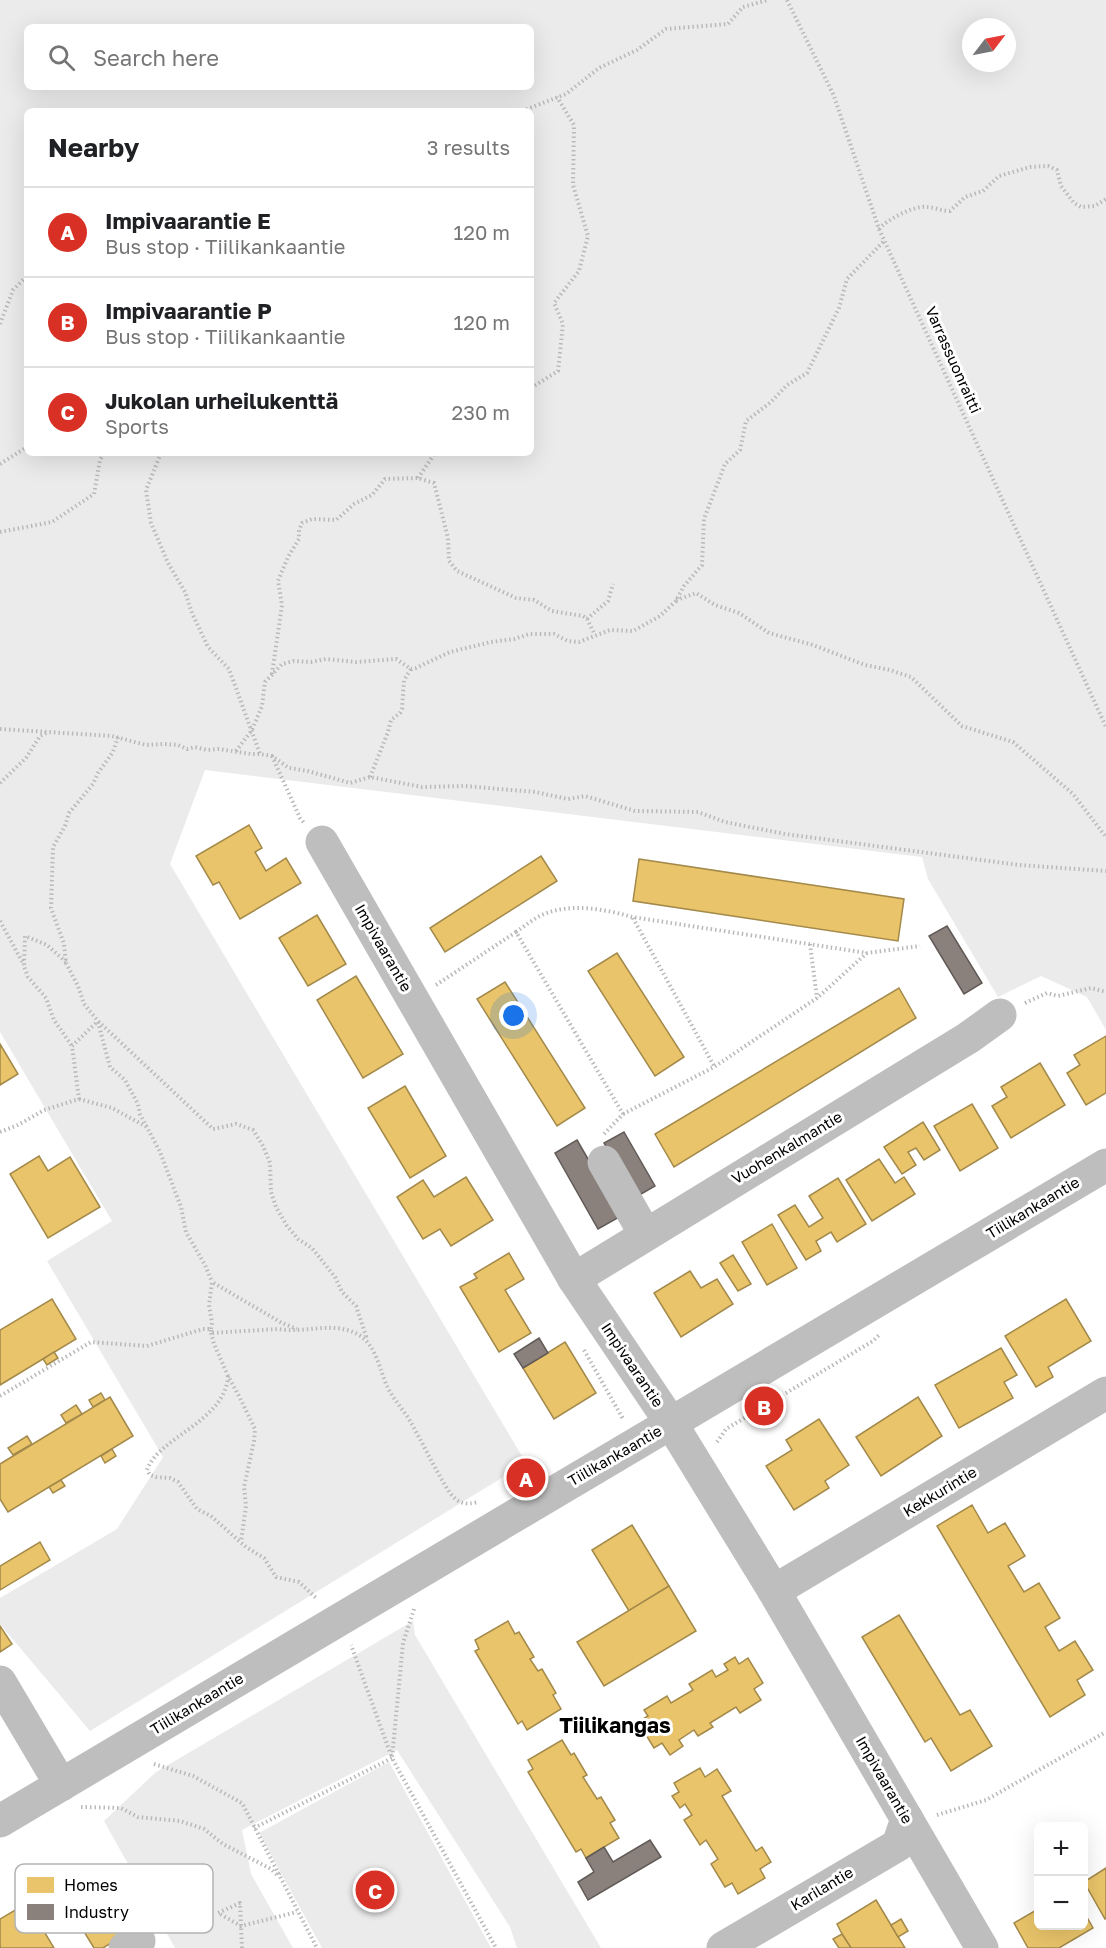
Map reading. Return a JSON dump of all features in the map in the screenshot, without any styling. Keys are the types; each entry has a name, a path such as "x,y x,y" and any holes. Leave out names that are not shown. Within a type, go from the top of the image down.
{"street":[{"name":"Impivaarantie","path":"322,842 574,1279 671,1423 774,1591 982,1948"},
{"name":"Vuohenkalmantie","path":"574,1279 968,1038 1000,1015"},
{"path":"604,1162 645,1234"},
{"name":"Tiilikankaantie","path":"0,1821 70,1796 671,1423 1106,1165"},
{"name":"Kekkurintie","path":"774,1591 1106,1394"},
{"path":"0,1682 70,1796"},
{"name":"Karilantie","path":"723,1948 898,1845 907,1819"}],"path":[{"path":"530,108 566,94 599,68 637,50 666,29 728,24 743,7 768,0"},
{"name":"Varrassuonraitti","path":"787,0 834,96 879,229 1106,727"},
{"path":"534,386 558,371 564,324 554,303 579,271 588,236 573,185 574,125 557,98"},
{"path":"879,229 891,218 906,214 918,207 950,211 965,197 982,191 996,178 1030,167 1048,166 1057,170 1061,186 1074,203 1081,207 1095,206 1106,199"},
{"path":"370,777 389,724 402,709 404,680 411,669 450,652 530,634 554,634 568,641 579,642 610,630 633,631 660,616 676,601 684,586 702,565 704,519 725,464 740,450 746,421 771,402 787,385 807,373 839,308 847,279 885,240"},
{"path":"0,324 13,290 24,279"},
{"path":"0,464 24,449"},
{"path":"0,532 52,522 94,494 102,456"},
{"path":"160,456 146,490 151,523 168,563 185,592 208,647 230,669 260,754"},
{"path":"418,478 433,456"},
{"path":"271,675 282,605 278,581 299,539 298,530 303,523 312,519 336,520 354,504 372,495 385,479 418,478 434,483 448,538 449,561 457,572 516,598 534,600 552,611 576,614 587,620 595,635"},
{"path":"587,620 608,601 613,584"},
{"path":"676,601 696,593 715,605 739,613 769,633 910,677 962,726 1013,742 1073,794 1106,837"},
{"path":"236,751 252,730 262,706 265,682 280,665 288,661 311,662 326,659 356,662 396,659 411,669"},
{"path":"0,729 118,737 146,745 178,745 187,749 195,747 260,754 272,756 289,768 350,783 370,777 422,787 477,787 535,792 568,799 585,796 635,811 698,812 725,822 785,834 1019,865 1106,871"},
{"path":"0,783 26,759 40,736 49,732"},
{"path":"66,963 64,944 51,908 53,847 65,826 69,813 93,784 113,752 118,737"},
{"path":"272,756 300,818 322,842"},
{"path":"413,1000 542,914 565,908 613,911 632,917 867,953 920,946"},
{"path":"632,917 714,1067"},
{"path":"0,921 28,977 46,998 54,1020 72,1046 79,1099"},
{"path":"516,932 623,1114"},
{"path":"24,966 25,936 47,945 66,963 84,1004 98,1021 213,1129 236,1124 253,1130 270,1163 271,1192 276,1207 298,1239 312,1248 335,1277 342,1292 356,1306 366,1330 364,1339"},
{"path":"810,944 817,998"},
{"path":"604,1162 599,1140 623,1114 714,1067 817,998 867,953"},
{"path":"1000,1015 1047,993 1058,996 1091,988 1106,992"},
{"path":"72,1046 98,1021"},
{"path":"98,1021 110,1067 125,1080 138,1104 147,1128 160,1152 181,1207 186,1232 212,1282 282,1323 297,1329"},
{"path":"0,1132 44,1110 79,1099 112,1108 147,1128"},
{"path":"212,1282 209,1305 213,1344 255,1429 244,1487 246,1506 241,1542"},
{"path":"0,1396 91,1342 147,1346 203,1329 211,1331 278,1329 289,1331 314,1327 338,1329 354,1333 364,1339 375,1356 388,1387 455,1499 464,1504 484,1500"},
{"path":"228,1376 225,1390 211,1411 186,1433 164,1448 147,1470 150,1475 170,1478 178,1482 197,1509 211,1516 264,1558 276,1577 299,1582 309,1589 342,1629 392,1758 496,1948"},
{"path":"392,1758 403,1643 415,1606 412,1601"},
{"path":"907,1819 938,1814 986,1800 1106,1732"},
{"path":"254,1828 392,1758"},
{"path":"152,1764 193,1776 242,1803 317,1948"},
{"path":"70,1796 121,1808 138,1817 180,1821 204,1829 223,1844 272,1869 277,1875 280,1873"},
{"path":"242,1948 241,1926 240,1903 218,1913 241,1926 297,1912"}],"shaded area":[{"path":"0,0 1106,0 1106,1030 1087,997 1041,976 998,997 928,879 922,857 205,770 170,864 526,1463 90,1731 0,1624 0,1598 117,1529 163,1457 47,1261 112,1221 0,1032"},
{"path":"413,1621 415,1635 601,1948 517,1948 510,1927 397,1750 242,1830 251,1874 293,1948 175,1948 167,1933 213,1933 213,1864 128,1864 104,1821 156,1772"},
{"path":"389,1762 491,1948 322,1948 259,1833"}],"building: Homes":[{"path":"249,825 262,848 255,852 266,871 286,858 301,883 240,919 219,882 213,885 196,856"},
{"path":"541,856 557,881 445,952 430,928"},
{"path":"639,859 904,899 898,941 633,901"},
{"path":"317,915 346,964 308,986 279,938"},
{"path":"617,953 684,1057 655,1076 588,971"},
{"path":"356,976 403,1054 363,1078 317,1000"},
{"path":"505,982 585,1108 557,1126 477,999"},
{"path":"899,988 916,1018 674,1167 655,1134"},
{"path":"1106,1036 1106,1093 1086,1105 1067,1073 1080,1065 1074,1055"},
{"path":"0,1044 18,1074 0,1085"},
{"path":"1040,1063 1065,1105 1011,1138 992,1106 1007,1097 1001,1087"},
{"path":"405,1086 446,1156 410,1178 368,1108"},
{"path":"972,1104 998,1148 960,1171 934,1126"},
{"path":"923,1122 940,1150 924,1160 916,1148 908,1152 916,1165 902,1174 884,1147"},
{"path":"39,1156 48,1171 70,1157 100,1207 48,1238 10,1174"},
{"path":"879,1159 895,1183 904,1177 915,1194 872,1221 846,1180"},
{"path":"466,1177 493,1220 451,1246 440,1229 423,1239 397,1197 423,1180 434,1197"},
{"path":"838,1178 866,1224 837,1242 831,1232 816,1241 821,1251 806,1260 778,1215 795,1205 809,1227 823,1218 809,1196"},
{"path":"772,1224 797,1268 767,1285 742,1242"},
{"path":"509,1253 524,1279 505,1290 531,1333 499,1352 460,1287 477,1278 474,1274"},
{"path":"733,1255 751,1284 738,1291 720,1263"},
{"path":"690,1271 701,1288 717,1279 733,1304 681,1337 654,1293"},
{"path":"52,1299 76,1339 0,1385 0,1330"},
{"path":"1066,1299 1091,1341 1048,1367 1053,1377 1036,1387 1005,1336"},
{"path":"565,1342 596,1393 554,1419 523,1368"},
{"path":"1001,1348 1017,1375 1004,1382 1013,1398 959,1428 935,1385"},
{"path":"54,1352 58,1358 47,1365 43,1359"},
{"path":"101,1393 105,1400 93,1407 89,1400"},
{"path":"110,1397 133,1436 8,1512 0,1499 0,1464"},
{"path":"918,1397 942,1436 881,1476 856,1437"},
{"path":"76,1405 82,1414 66,1423 61,1415"},
{"path":"819,1419 849,1465 825,1481 829,1488 794,1510 766,1466 792,1450 786,1440"},
{"path":"27,1436 32,1444 13,1455 8,1448"},
{"path":"112,1449 116,1456 105,1463 101,1456"},
{"path":"61,1480 65,1486 53,1493 49,1487"},
{"path":"972,1505 988,1533 1005,1523 1025,1556 1008,1566 1024,1592 1039,1583 1060,1618 1045,1627 1059,1651 1075,1641 1093,1670 1077,1680 1085,1695 1050,1717 937,1526"},
{"path":"632,1525 669,1586 629,1611 592,1550"},
{"path":"40,1542 50,1560 0,1590 0,1566"},
{"path":"669,1586 696,1631 604,1686 577,1642"},
{"path":"899,1615 960,1715 970,1710 992,1746 951,1771 931,1738 925,1742 862,1637"},
{"path":"508,1621 515,1634 519,1632 534,1657 530,1659 538,1671 542,1669 556,1693 553,1695 561,1709 527,1730 522,1721 518,1724 475,1651 479,1649 475,1640"},
{"path":"0,1626 12,1644 0,1652"},
{"path":"735,1657 739,1664 748,1658 763,1683 754,1689 761,1700 740,1713 736,1707 710,1723 713,1727 698,1736 694,1730 679,1740 683,1746 670,1755 662,1743 654,1748 638,1722 648,1716 644,1710 667,1696 671,1703 693,1690 689,1684 712,1670 716,1677 728,1670 724,1664"},
{"path":"562,1740 571,1755 574,1753 587,1775 583,1777 597,1799 601,1797 615,1820 610,1823 619,1838 586,1858 581,1849 576,1852 528,1772 533,1769 528,1760"},
{"path":"700,1768 705,1777 717,1769 731,1791 722,1796 756,1851 762,1847 771,1862 760,1869 765,1878 738,1894 732,1883 725,1887 711,1864 718,1859 706,1840 700,1845 684,1820 692,1815 685,1804 680,1808 672,1796 679,1792 674,1783"},
{"path":"1106,1868 1105,1919 1088,1889 1088,1879"},
{"path":"876,1900 905,1948 851,1948 842,1934 837,1924"},
{"path":"15,1910 15,1933 45,1933 54,1948 1,1948 0,1919"},
{"path":"1034,1911 1034,1930 1088,1930 1088,1919 1093,1928 1059,1948 1028,1948 1014,1923"},
{"path":"901,1919 908,1931 898,1937 891,1925"},
{"path":"85,1933 127,1933 103,1948 94,1948"},
{"path":"842,1934 851,1948 839,1948 833,1939"}],"building: Industry":[{"path":"947,926 982,983 964,994 929,936"},
{"path":"624,1132 655,1186 636,1197 604,1143"},
{"path":"577,1140 621,1216 598,1229 555,1153"},
{"path":"539,1338 548,1353 523,1368 514,1354"},
{"path":"650,1840 661,1857 588,1900 578,1882 594,1872 586,1858 604,1847 613,1862"}],"place":[{"name":"Impivaarantie P","path":"764,1406"},
{"name":"Impivaarantie E","path":"526,1478"},
{"name":"Jukolan urheilukenttä","path":"375,1890"}],"district":[{"name":"Tiilikangas","path":"615,1726"}]}
